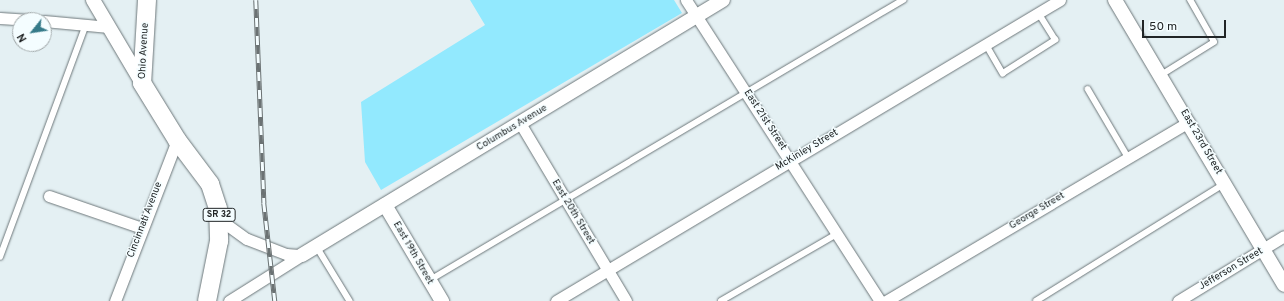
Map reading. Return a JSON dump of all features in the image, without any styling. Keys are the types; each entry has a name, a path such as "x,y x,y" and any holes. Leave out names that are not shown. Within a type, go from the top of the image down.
{"main road":[{"name":"Ohio Avenue","path":"147,0 142,83 177,140"},
{"name":"SR 32","path":"177,140 210,184 219,219 219,242 207,301"}],"street":[{"path":"93,0 142,83"},
{"name":"East 21st Street","path":"686,0 880,301"},
{"name":"Columbus Avenue","path":"229,301 316,246 723,0"},
{"name":"McKinley Street","path":"556,301 1060,0"},
{"name":"East 23rd Street","path":"1115,0 1189,122 1284,285"},
{"path":"0,18 12,19"},
{"path":"52,23 109,27"},
{"name":"George Street","path":"886,301 1189,122"},
{"name":"East 20th Street","path":"520,123 626,301"},
{"name":"Cincinnati Avenue","path":"115,301 177,140"},
{"path":"49,196 142,228"},
{"name":"East 19th Street","path":"385,205 442,301"},
{"path":"219,219 247,239 286,254 302,255"},
{"name":"Jefferson Street","path":"1178,301 1264,250 1284,236"}],"lane":[{"path":"430,281 746,91 903,0"},
{"path":"1161,75 1214,42 1190,0"},
{"path":"985,44 1003,73 1055,40 1038,13"},
{"path":"0,257 86,25"},
{"path":"1088,89 1128,157"},
{"path":"1036,301 1225,183"},
{"path":"721,301 838,234"},
{"path":"316,246 350,301"}],"shaded area":[{"path":"470,0 674,0 682,13 381,190 365,162 361,102 485,25"}],"railway":[{"path":"256,0 264,203 275,301"}]}
